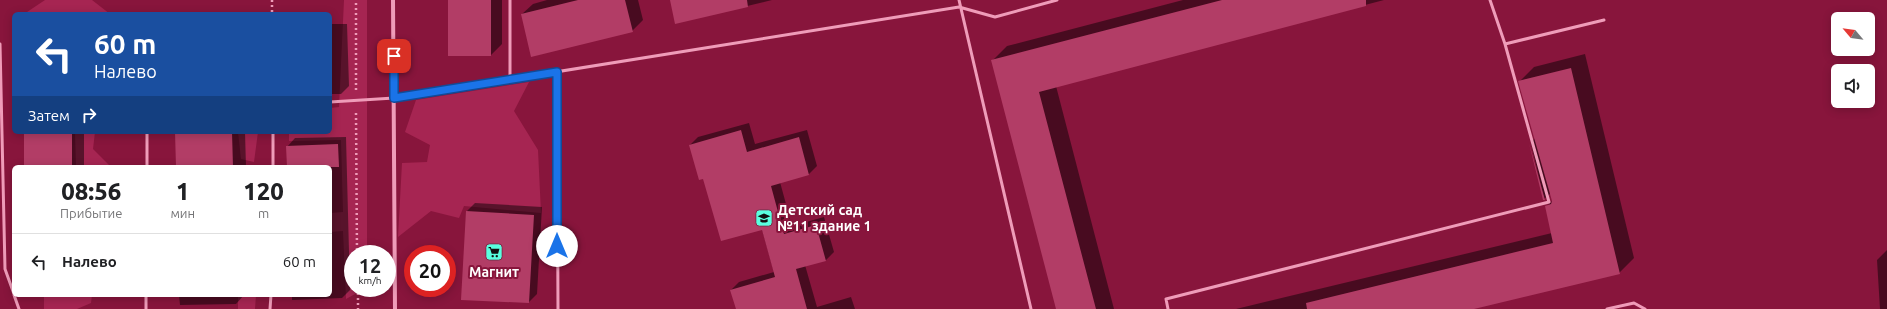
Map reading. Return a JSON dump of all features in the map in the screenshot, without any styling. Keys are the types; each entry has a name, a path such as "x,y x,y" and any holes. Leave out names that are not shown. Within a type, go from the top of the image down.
{"street":[{"path":"393,0 395,309"}],"lane":[{"path":"510,0 510,80"},
{"path":"959,0 959,7 1031,309"},
{"path":"332,102 394,98 959,7 994,17 1058,0"},
{"path":"1168,309 1166,299 1549,202 1505,44 1490,0"},
{"path":"1505,44 1604,20"},
{"path":"0,44 5,270 12,289"},
{"path":"557,72 558,309"},
{"path":"147,134 147,165"},
{"path":"273,134 273,165"},
{"path":"15,297 19,309"},
{"path":"146,297 146,309"},
{"path":"270,309 271,297"},
{"path":"1607,309 1634,303 1645,309"}],"path":[{"path":"272,0 272,12"},
{"path":"356,0 357,245"},
{"path":"358,297 358,309"}],"shaded area":[{"path":"45,0 92,0 107,12 27,12"},
{"path":"344,0 367,0 367,245 344,245 344,254 343,231 332,232 332,213 343,212 341,140 289,141 289,134 332,134 332,108 339,107"},
{"path":"529,82 514,111 538,150 541,213 464,206 459,218 431,211 398,237 402,163 427,162 430,145 405,132 416,100"},
{"path":"75,134 95,134 93,149 109,165 76,165"},
{"path":"238,134 258,134 254,162 241,159"},
{"path":"44,297 92,297 91,303 77,309 44,309"},
{"path":"238,297 256,297 255,309 238,309"}],"building":[{"path":"448,0 491,0 491,56 448,56"},
{"path":"578,0 625,0 633,32 531,57 521,14"},
{"path":"670,0 747,0 748,7 675,24"},
{"path":"1222,0 1366,0 1366,6 1039,92 1096,309 1056,309 991,60"},
{"path":"1571,68 1620,274 1474,309 1307,309 1306,303 1553,243 1545,206 1551,204 1552,201 1518,81"},
{"path":"741,130 747,152 799,137 809,175 771,186 784,234 816,225 826,261 796,269 807,309 736,309 730,290 775,277 762,230 721,241 703,179 699,180 689,145"},
{"path":"24,134 72,134 72,165 24,165"},
{"path":"175,134 232,134 233,165 176,165"},
{"path":"1529,143 1545,200 1543,200"},
{"path":"338,144 339,167 332,167 332,165 287,165 286,146"},
{"path":"466,211 534,215 529,303 461,300"}],"place":[{"name":"Детский сад №11 здание 1","path":"764,218"},
{"name":"Магнит","path":"494,252"}],"route":[{"path":"394,56 394,98 557,72 557,246"}]}
